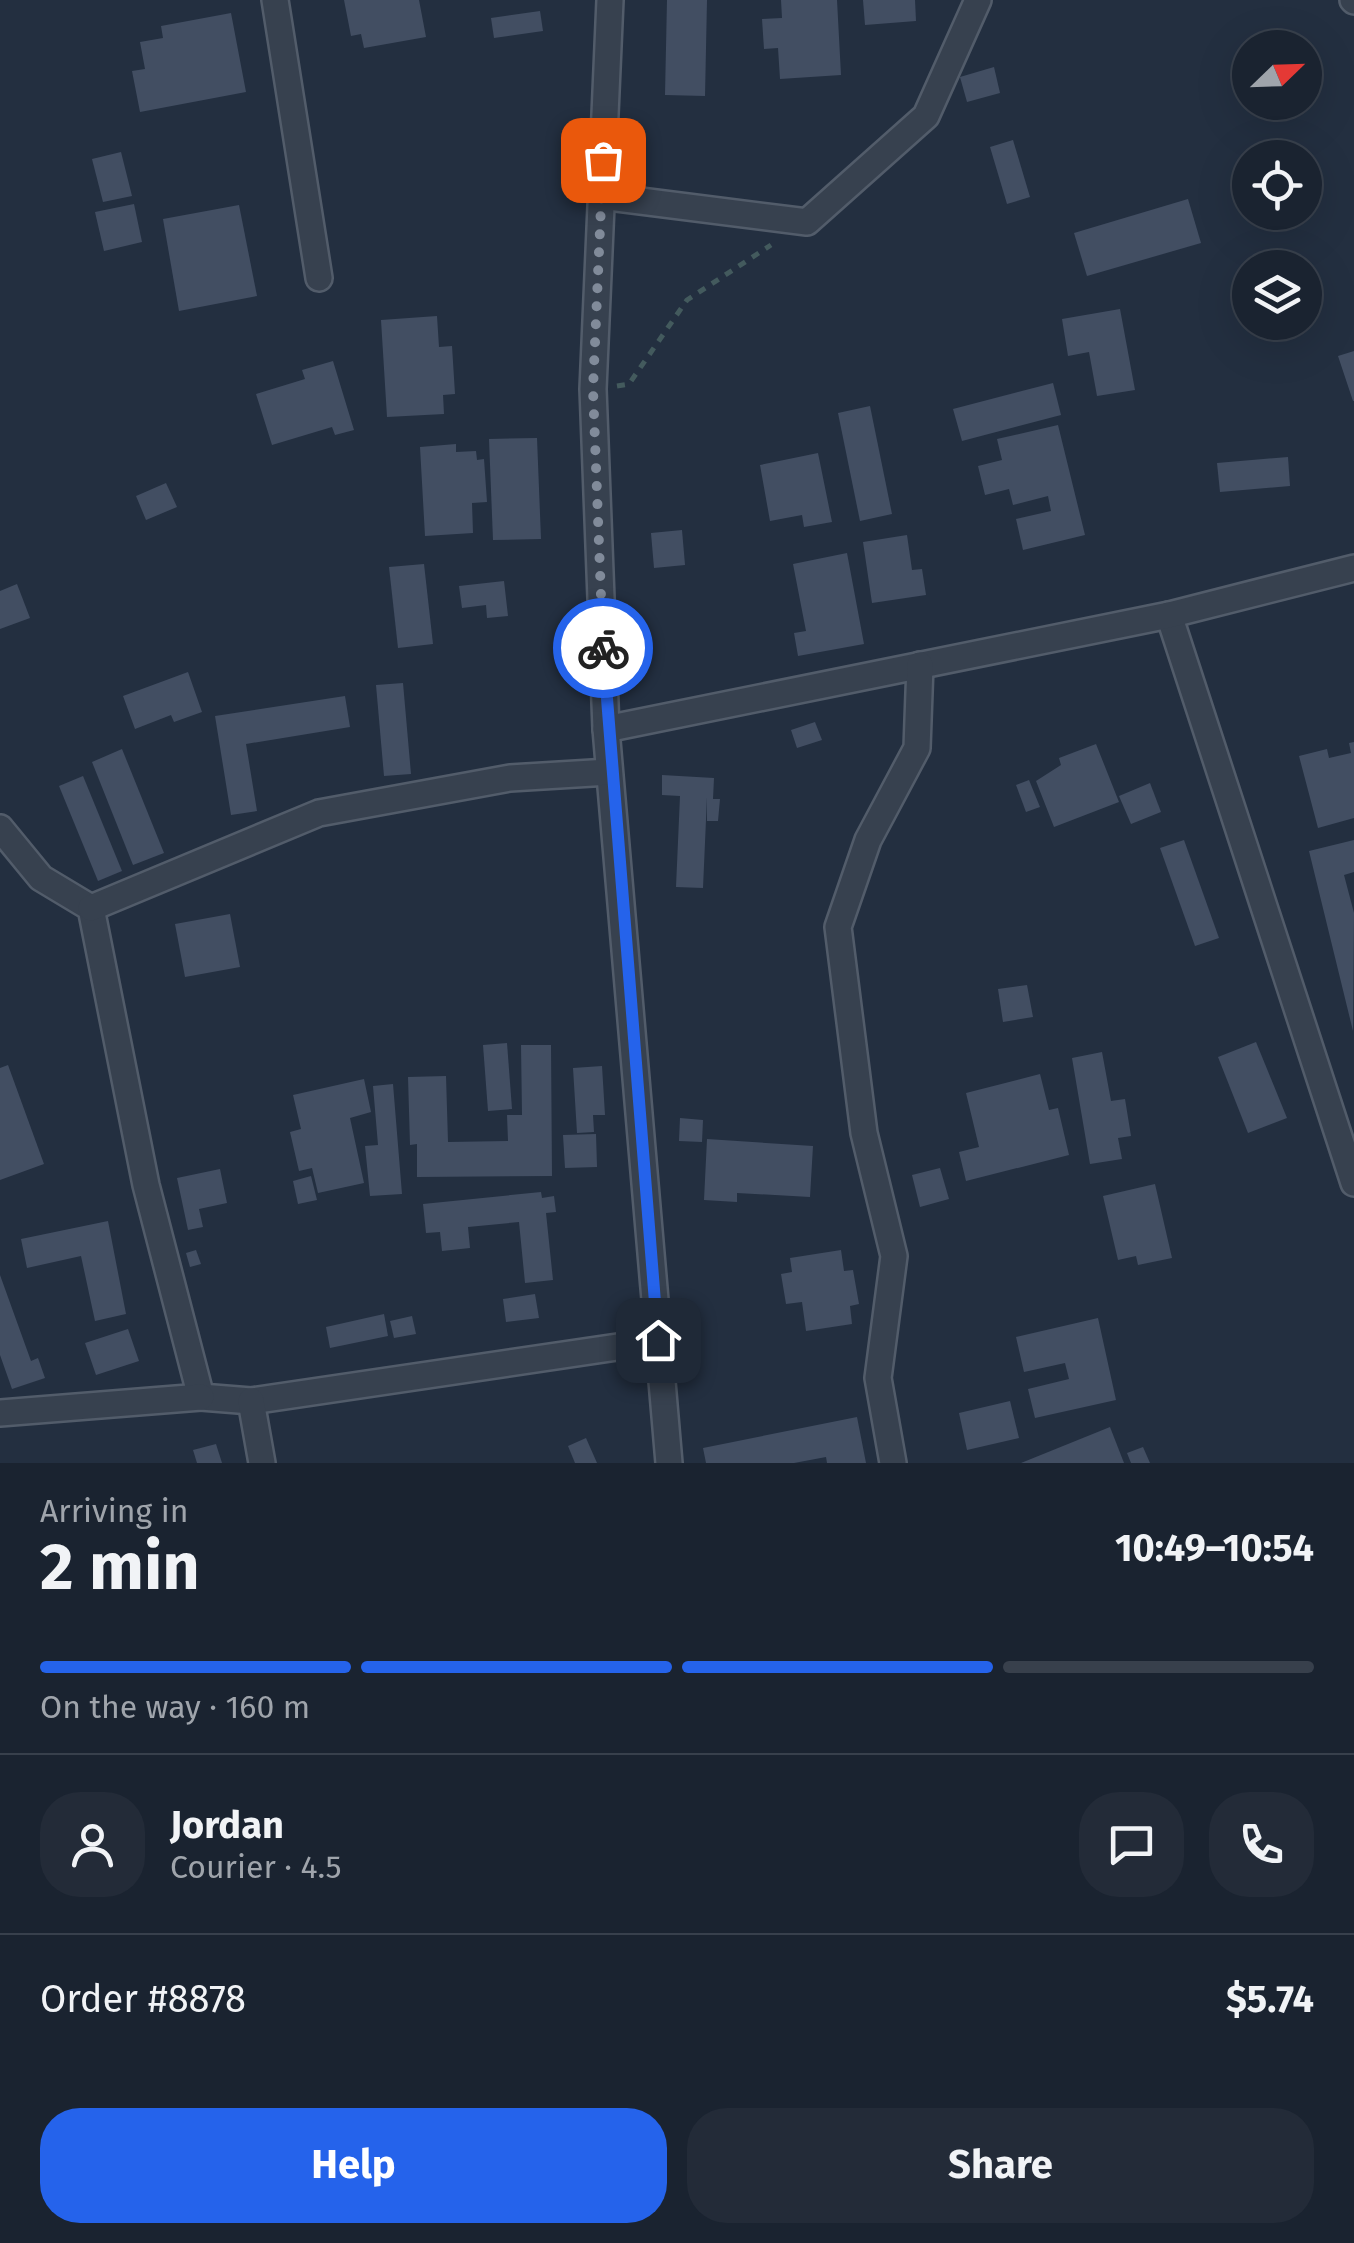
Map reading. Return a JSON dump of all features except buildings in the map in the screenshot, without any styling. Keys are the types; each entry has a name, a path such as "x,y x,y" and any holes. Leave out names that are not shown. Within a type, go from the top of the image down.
{"street":[{"path":"275,0 319,278"},
{"path":"610,0 593,389 606,729 669,1463"},
{"path":"601,196 807,222 926,116 978,0"},
{"path":"606,729 1169,615 1354,568"},
{"path":"1169,615 1354,1183"},
{"path":"893,1463 878,1378 894,1256 864,1133 838,927 868,840 917,748 920,665"},
{"path":"91,908 319,813 510,778 609,772"},
{"path":"0,828 41,878 91,908 146,1185 201,1397"},
{"path":"0,1414 201,1397 251,1402 658,1340"},
{"path":"251,1402 262,1463"}],"path":[{"path":"593,389 628,384 687,300 807,222"}],"way so far":[{"path":"603,160 593,389 603,648"}],"route":[{"path":"603,648 606,729 658,1340"}]}
